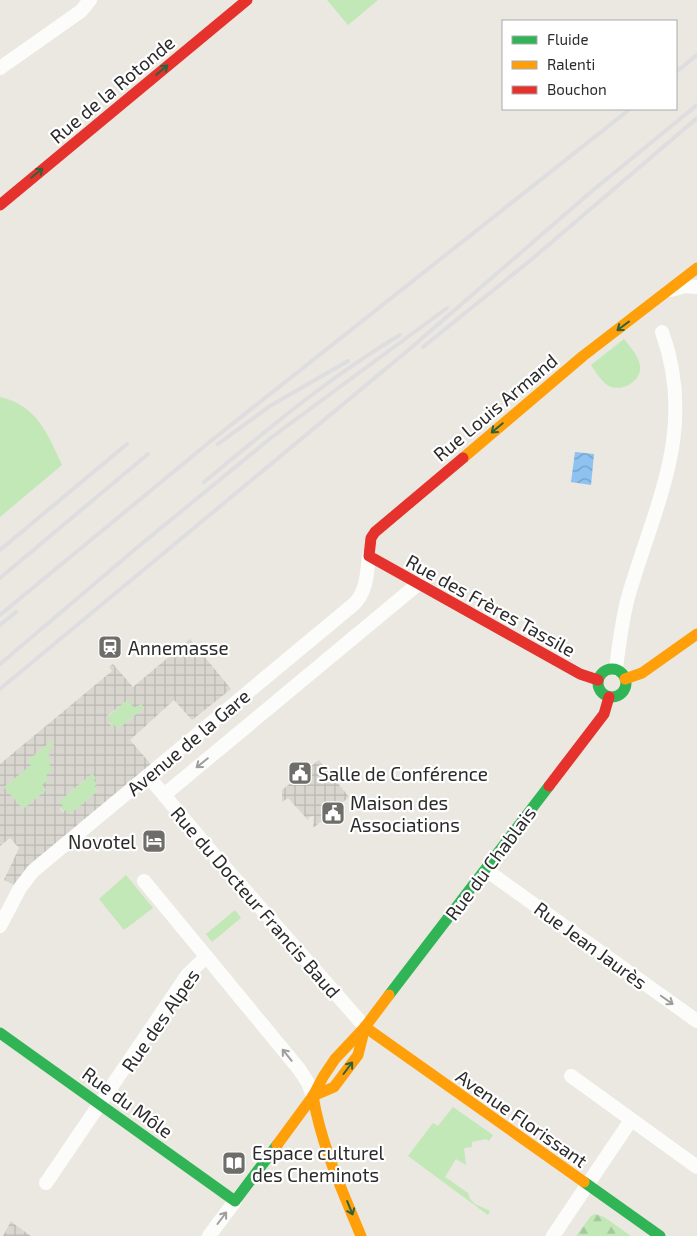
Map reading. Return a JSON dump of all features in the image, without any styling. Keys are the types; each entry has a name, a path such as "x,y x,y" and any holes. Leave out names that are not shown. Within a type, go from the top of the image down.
{"street":[{"path":"0,68 81,11 90,0"},
{"name":"Rue de la Rotonde","path":"0,205 247,0"},
{"name":"Rue Louis Armand","path":"369,556 371,538 375,532 583,356 697,268"},
{"path":"665,293 681,287 697,287"},
{"path":"662,332 673,362 676,385 678,412 675,447 627,601 623,620 620,674 626,686 616,696 609,696 600,691 598,680 604,671 620,674 642,672 697,634"},
{"name":"Rue des Frères Tassile","path":"369,556 580,674 598,680"},
{"name":"Avenue de la Gare","path":"0,926 29,875 360,598 364,587 369,556"},
{"path":"164,795 240,732 242,722 414,582"},
{"name":"Rue du Chablais","path":"209,1236 314,1096 319,1080 348,1043 365,1027 604,714 609,696"},
{"name":"Rue du Docteur Francis Baud","path":"148,776 365,1027"},
{"name":"Rue Jean Jaurès","path":"486,870 697,1021"},
{"path":"144,881 306,1080 314,1096 315,1112 325,1145 361,1236"},
{"name":"Rue des Alpes","path":"46,1183 188,974 206,957"},
{"name":"Avenue Florissant","path":"365,1027 660,1236"},
{"name":"Rue du Môle","path":"0,1033 235,1201"},
{"path":"571,1076 697,1167"},
{"path":"553,1236 631,1120"}],"green space":[{"path":"327,0 378,0 348,25"},
{"path":"624,339 638,359 640,372 633,382 628,385 617,388 611,387 602,380 591,365"},
{"path":"0,397 13,401 32,414 46,432 62,465 0,517"},
{"path":"128,700 141,704 144,708 118,729 112,727 107,717"},
{"path":"51,741 54,746 50,756 53,769 46,790 23,809 4,787 30,765 27,761"},
{"path":"92,774 96,778 99,790 70,814 63,811 59,801"},
{"path":"126,875 153,908 124,930 99,899"},
{"path":"235,910 241,918 212,942 206,934"},
{"path":"453,1107 493,1135 489,1141 486,1139 472,1142 472,1147 464,1148 466,1165 456,1159 445,1177 468,1193 470,1199 475,1204 490,1211 488,1215 408,1156 433,1123 438,1126"},
{"path":"595,1214 604,1217 631,1236 576,1236 591,1216"}],"shaded area":[{"path":"190,639 231,689 192,720 174,700 130,740 155,769 20,888 4,880 19,848 10,838 0,846 0,764 112,671 109,667 113,664 133,687","holes":["128,700 134,708 141,704 144,708 118,729 114,725 112,727 109,723 111,721 107,716","51,741 54,746 47,752 50,756 48,758 52,762 49,764 53,769 46,774 49,779 42,785 46,790 23,809 4,787 31,765 27,761","92,774 96,778 94,780 98,791 70,814 66,810 63,812 60,809 63,806 59,801"]},
{"path":"319,760 349,797 335,809 329,809 328,816 313,828 314,816 309,817 308,820 288,798 282,802 282,790 297,778 302,778 305,775 305,771"},
{"path":"11,1221 14,1224 31,1236 3,1236"}],"water":[{"path":"575,452 594,454 591,485 571,482"}],"railway":[{"path":"677,71 697,55"},
{"path":"0,689 412,347 592,191 697,105"},
{"path":"0,615 212,440 629,110"},
{"path":"423,347 532,259 697,118"},
{"path":"0,664 139,546 272,437 447,308"},
{"path":"204,482 323,386 400,335"},
{"path":"218,444 270,406 348,361"},
{"path":"0,550 127,444"},
{"path":"0,578 148,454"},
{"path":"0,625 16,612"}],"traffic: fast":[{"path":"612,669 622,673 626,683 622,693 612,697 602,693 598,683 602,673 612,669"},
{"path":"389,995 549,786"},
{"path":"0,1033 235,1201 277,1145"},
{"path":"584,1182 660,1236"}],"traffic: slow":[{"path":"463,458 583,356 697,268"},
{"path":"625,679 642,673 697,634"},
{"path":"277,1145 313,1096 335,1059 365,1027 389,995"},
{"path":"365,1027 584,1182"},
{"path":"313,1096 334,1087 358,1055 365,1027"},
{"path":"313,1096 327,1150 361,1236"}],"traffic: jam":[{"path":"0,205 247,0"},
{"path":"463,458 375,532 371,538 369,556 580,674 598,680"},
{"path":"549,786 604,714 609,697"}],"place":[{"name":"Annemasse","path":"110,647"},
{"name":"Salle de Conférence","path":"300,773"},
{"name":"Maison des Associations","path":"333,813"},
{"name":"Novotel","path":"154,841"},
{"name":"Espace culturel des Cheminots","path":"234,1163"}]}
